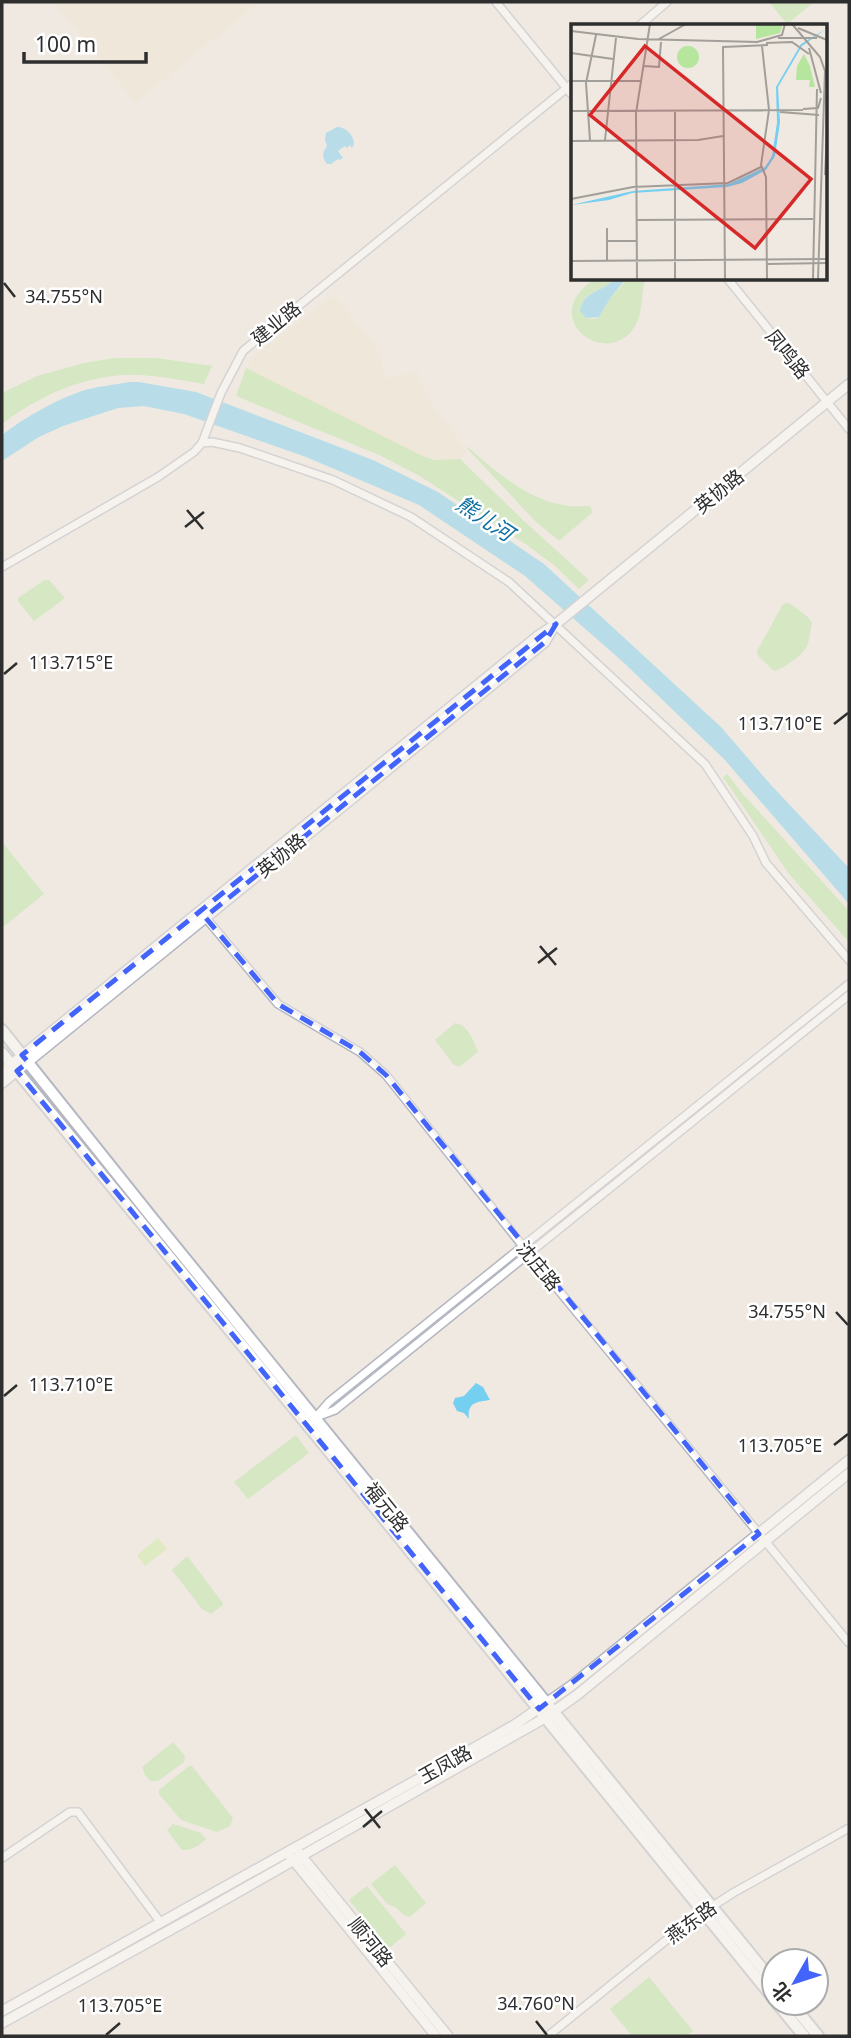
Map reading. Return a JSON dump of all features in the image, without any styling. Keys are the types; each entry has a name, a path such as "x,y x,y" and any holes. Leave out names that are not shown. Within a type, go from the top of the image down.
{"main road":[{"name":"福元路","path":"2,1030 707,1909 760,1980"},
{"name":"福元路","path":"2,1053 10,1069 546,1710"},
{"name":"福元路","path":"707,1909 760,1968"},
{"path":"788,2017 804,2036"},
{"path":"802,2017 818,2036"}],"street":[{"path":"496,2 570,86"},
{"path":"641,24 667,2"},
{"name":"建业路","path":"2,567 159,477 194,452 202,443 239,356 251,343 570,86"},
{"name":"凤鸣路","path":"729,280 849,429"},
{"name":"英协路","path":"25,1059 360,779 539,635 559,622 849,384"},
{"path":"202,443 212,442 240,448 333,480 424,526 509,582 559,622 705,764 752,836 766,863 849,960"},
{"name":"英协路","path":"2,1083 10,1069 205,918 545,642 559,622"},
{"name":"沈庄路","path":"205,918 278,1004 360,1052 386,1075 529,1254 849,1643"},
{"path":"315,1418 329,1402 849,984"},
{"path":"315,1418 335,1410 849,995"},
{"name":"玉凤路","path":"2,2011 506,1730 577,1695 849,1460"},
{"name":"玉凤路","path":"762,1537 849,1473"},
{"name":"玉凤路","path":"2,2023 298,1858 546,1710"},
{"path":"2,1858 70,1812 78,1812 161,1923"},
{"name":"燕东路","path":"548,2036 672,1934 707,1909 849,1828"},
{"name":"顺河路","path":"291,1850 448,2036"},
{"name":"顺河路","path":"298,1858 436,2036"}],"highlighted area":[{"path":"556,624 545,642 205,917 278,1004 360,1052 386,1075 759,1534 539,1709 17,1071 28,1062 22,1055"}],"shaded area":[{"path":"53,2 260,2 135,103"},
{"path":"334,295 375,344 387,379 417,371 429,399 467,451 460,459 435,460 423,456 246,368 256,354"}],"green space":[{"path":"769,2 814,2 787,24"},
{"path":"593,280 614,280 590,295 582,304 580,311 586,318 594,319 599,317 624,280 646,280 640,314 635,326 625,337 614,343 601,343 590,339 580,332 574,322 572,310 582,289"},
{"path":"115,358 156,358 212,366 204,384 139,375 120,375 84,382 49,395 2,424 2,393 37,376"},
{"path":"246,368 423,456 435,460 460,459 589,580 579,589 554,565 527,545 418,475 379,455 236,396"},
{"path":"465,446 527,492 553,503 590,506 593,512 558,540 534,520"},
{"path":"49,580 65,598 34,621 18,598"},
{"path":"789,603 812,623 809,641 797,658 774,671 758,656 757,651 783,604"},
{"path":"727,774 849,911 849,942 789,874 723,777"},
{"path":"2,842 44,894 3,927 2,925"},
{"path":"455,1023 467,1030 478,1052 459,1067 453,1064 435,1040"},
{"path":"296,1435 309,1453 248,1499 234,1482"},
{"path":"158,1538 167,1549 145,1566 137,1555"},
{"path":"186,1557 222,1602 223,1605 211,1614 202,1609 172,1570"},
{"path":"173,1742 185,1756 184,1762 158,1781 150,1781 142,1767"},
{"path":"192,1766 233,1818 230,1826 217,1832 181,1820 159,1794 159,1790"},
{"path":"173,1824 201,1833 206,1839 189,1850 182,1850 167,1830"},
{"path":"395,1865 426,1903 410,1917 387,1904 371,1884"},
{"path":"367,1886 406,1934 388,1949 349,1900"},
{"path":"649,1977 693,2031 686,2036 632,2036 610,2009"}],"water":[{"path":"337,127 349,132 354,144 352,148 350,145 347,148 345,146 338,151 343,158 327,164 323,157 327,146 326,133"},
{"path":"614,280 625,280 599,317 586,318 580,311 585,299"},
{"path":"129,382 196,392 373,460 438,492 544,564 721,727 849,868 849,904 724,759 623,662 525,576 419,505 306,457 184,414 144,406 118,408 63,426 39,437 2,461 2,435 31,415 85,390"},
{"path":"476,1383 483,1387 490,1400 471,1406 469,1419 464,1413 457,1411 453,1403 455,1398 464,1396"}],"water label":[{"name":"熊儿河","path":"485,518"}]}
